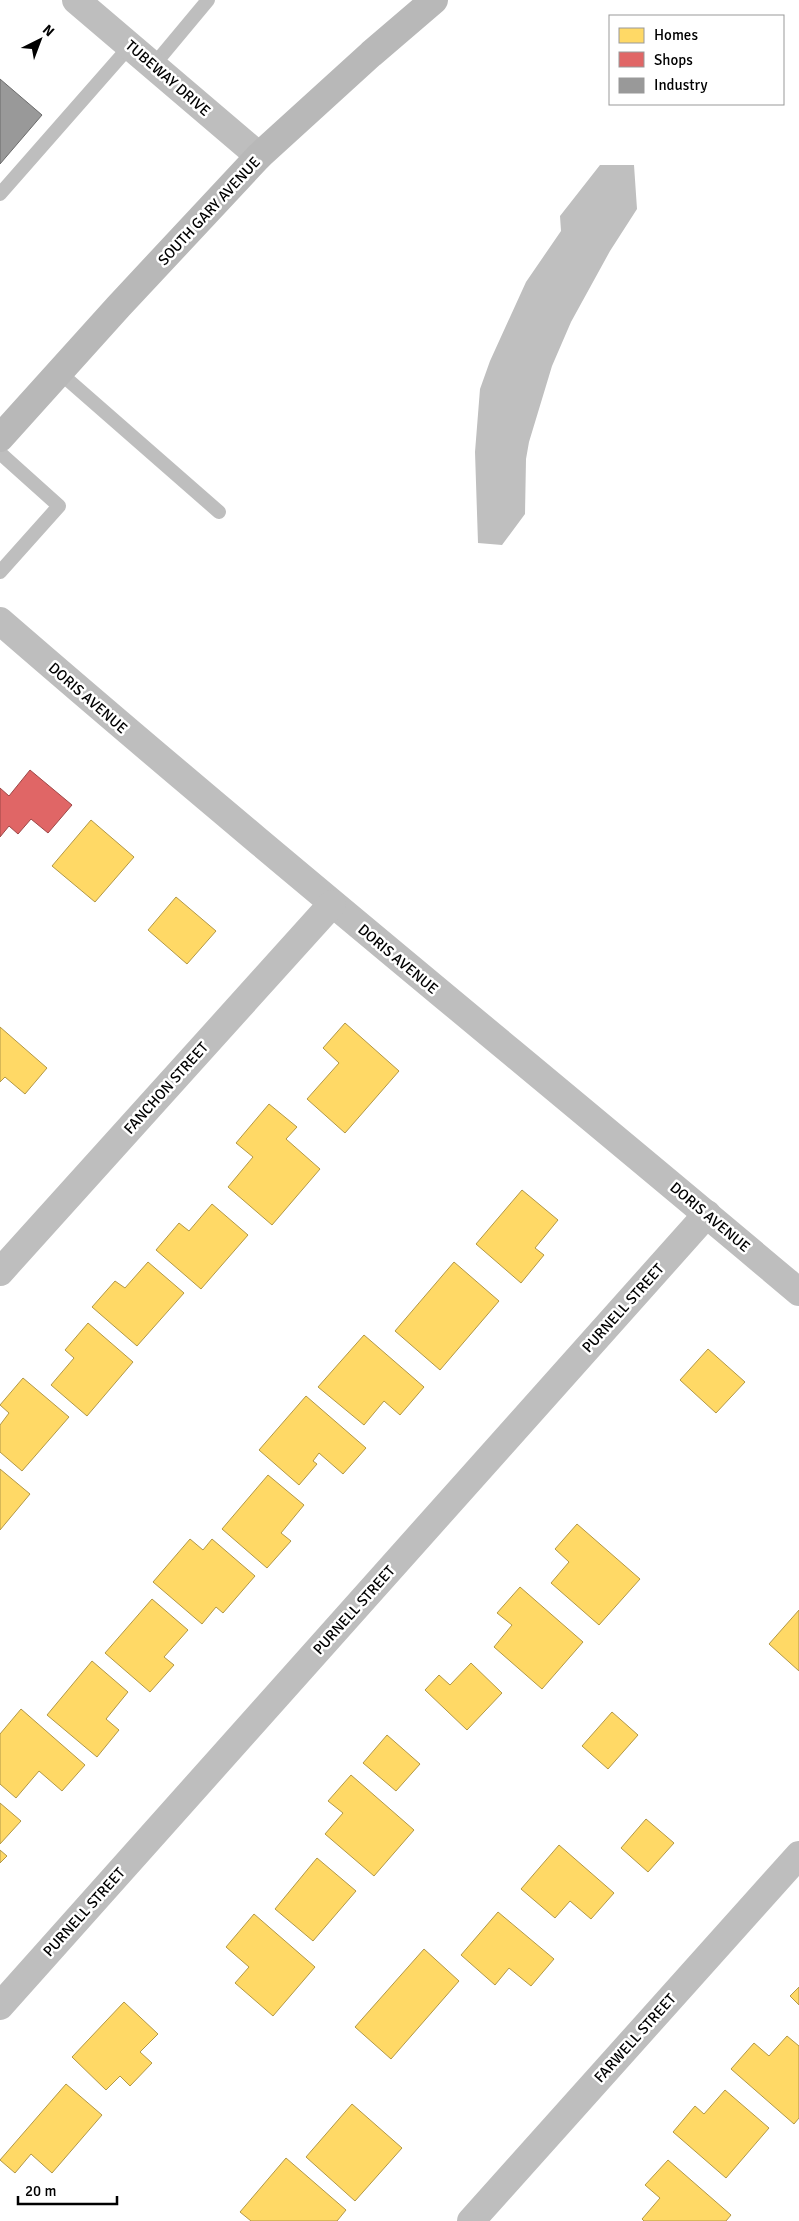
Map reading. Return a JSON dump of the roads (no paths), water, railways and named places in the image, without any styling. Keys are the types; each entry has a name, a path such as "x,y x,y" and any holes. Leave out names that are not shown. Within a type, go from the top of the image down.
{"main road":[{"name":"SOUTH GARY AVENUE","path":"0,438 259,156 371,54 434,0"}],"street":[{"name":"TUBEWAY DRIVE","path":"76,0 259,156"},
{"name":"DORIS AVENUE","path":"0,621 139,742 799,1292"},
{"name":"FANCHON STREET","path":"0,1272 332,904"},
{"name":"PURNELL STREET","path":"0,2006 707,1214"},
{"name":"FARWELL STREET","path":"471,2221 799,1855"}],"lane":[{"path":"154,66 208,0"},
{"path":"0,194 130,46"},
{"path":"59,372 218,512"},
{"path":"0,453 58,506 0,572"}]}
